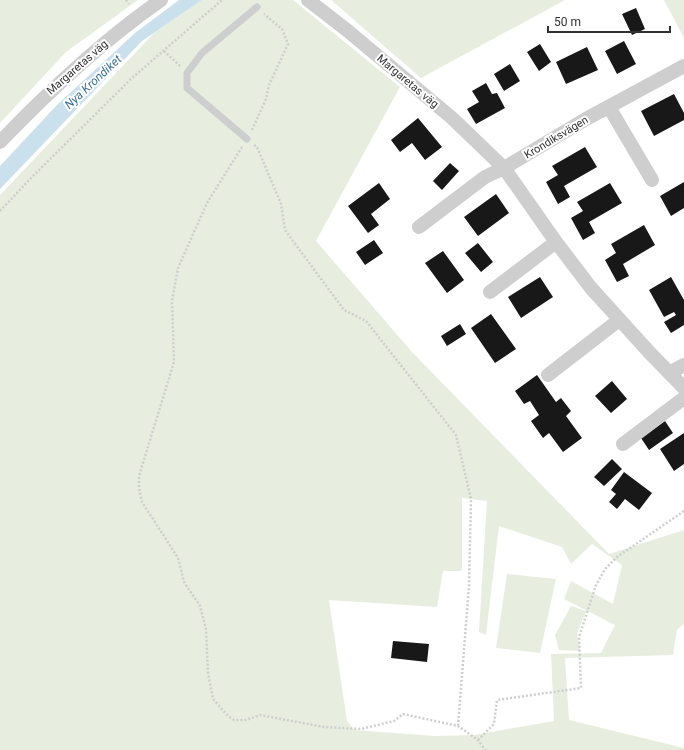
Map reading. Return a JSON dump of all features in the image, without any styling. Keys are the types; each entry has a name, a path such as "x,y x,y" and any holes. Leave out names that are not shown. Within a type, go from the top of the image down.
{"street":[{"name":"Margaretas väg","path":"0,142 48,93 85,59 138,16 161,0"},
{"name":"Margaretas väg","path":"308,0 348,31 452,118 504,168 556,242 592,288 619,320 684,388"},
{"name":"Krondiksvägen","path":"504,168 609,107 684,66"},
{"path":"609,107 652,180"},
{"path":"420,227 485,177 504,168"},
{"path":"490,292 556,242"},
{"path":"548,375 619,320"},
{"path":"669,373 684,365"},
{"path":"623,444 684,398"}],"lane":[{"path":"247,138 187,88 187,73 202,53 257,7"}],"path":[{"path":"0,211 32,177 132,78 222,0"},
{"path":"257,7 282,29 288,44 269,85 266,99 255,126 207,203 178,268 172,301 174,362 139,476 139,488 142,502 178,558 184,582 200,606 206,630 208,673 213,699 228,716 234,720 246,720 260,715 324,727 361,728 394,721 403,714 458,726 478,740 485,750"},
{"path":"164,51 187,73"},
{"path":"247,138 257,147 281,204 285,230 344,310 366,321 456,435 471,499 469,586 458,726"},
{"path":"478,740 494,724 496,700 581,688 579,637 596,585 605,570 617,557 684,511"}],"green space":[{"path":"0,0 138,0 66,52 0,123"},
{"path":"202,0 293,0 400,87 316,241 412,352 609,554 684,530 684,624 677,630 673,655 565,658 569,720 684,748 684,750 0,750 0,195 154,33","holes":["462,498 487,501 479,632 486,635 499,526 562,547 571,564 592,544 622,565 613,604 571,581 564,599 615,625 601,653 551,654 554,721 474,735 435,736 354,730 347,721 329,600 437,607 443,571 462,571"]},
{"path":"331,0 565,0 421,78"},
{"path":"664,0 684,0 684,38"},
{"path":"507,574 556,579 540,653 496,648"},
{"path":"571,606 586,611 577,634 580,651 559,650 555,635"}],"water":[{"name":"Nya Krondiket","path":"179,0 202,0 142,41 0,189 0,166 57,105 135,33"}],"building":[{"path":"636,8 645,29 632,35 622,14"},
{"path":"624,41 636,64 617,74 605,51"},
{"path":"540,44 551,62 539,71 527,52"},
{"path":"587,47 598,70 566,84 556,62"},
{"path":"510,64 520,81 504,91 494,74"},
{"path":"486,83 492,94 497,93 505,108 476,124 467,109 479,102 472,91"},
{"path":"674,94 684,113 684,120 654,136 641,111"},
{"path":"418,118 442,147 425,160 412,143 400,152 391,140"},
{"path":"585,147 597,167 564,186 570,197 558,204 546,182 558,175 552,166"},
{"path":"450,163 459,171 442,190 433,181"},
{"path":"684,182 684,208 671,216 660,196"},
{"path":"379,183 390,199 371,214 379,225 368,233 348,206"},
{"path":"610,183 622,203 589,222 595,233 583,240 571,218 583,211 577,202"},
{"path":"496,194 509,213 478,236 464,217"},
{"path":"644,225 655,245 623,264 629,276 617,282 605,260 616,253 611,244"},
{"path":"374,240 383,253 365,265 356,252"},
{"path":"478,243 493,262 481,272 465,253"},
{"path":"443,251 464,280 447,293 425,263"},
{"path":"540,277 553,297 521,318 508,297"},
{"path":"671,277 684,300 684,325 671,333 664,322 676,315 674,312 664,317 649,290"},
{"path":"491,314 516,349 495,363 471,328"},
{"path":"460,324 466,334 447,346 441,336"},
{"path":"537,375 556,402 561,398 571,411 566,416 582,438 563,452 549,433 543,438 531,421 539,415 530,401 524,404 515,391"},
{"path":"612,381 627,399 611,413 595,396"},
{"path":"665,421 673,433 649,450 641,438"},
{"path":"684,433 684,464 674,471 660,449"},
{"path":"612,459 622,469 604,486 594,477"},
{"path":"624,472 652,493 639,510 625,499 617,509 609,502 616,494 611,490"},
{"path":"393,641 429,644 427,662 391,658"}]}
